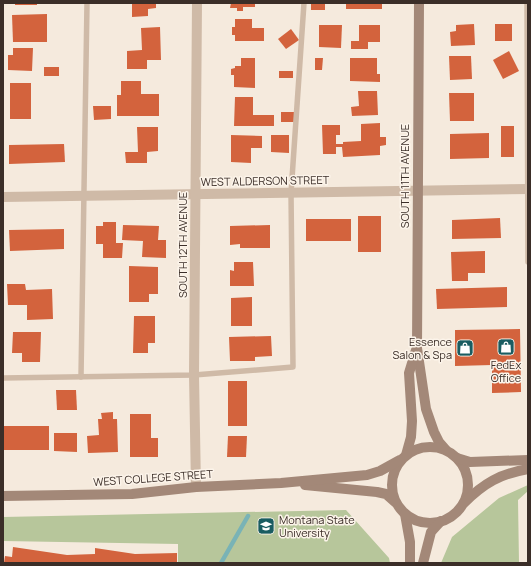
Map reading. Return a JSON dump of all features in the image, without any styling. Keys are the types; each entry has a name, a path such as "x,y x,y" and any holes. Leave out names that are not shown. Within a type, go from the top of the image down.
{"main road":[{"name":"SOUTH 11TH AVENUE","path":"418,3 417,348 426,409 436,437 446,450"},
{"name":"SOUTH 11TH AVENUE","path":"403,458 411,437 412,421 409,373 417,348"},
{"path":"441,521 428,522 416,520 406,514 398,505 393,494 391,482 403,458 420,448 433,447 446,450 457,458 464,468 468,481 466,494 461,506"},
{"name":"WEST COLLEGE STREET","path":"3,496 132,494 196,487 281,483 367,475 380,471 403,458"},
{"path":"457,458 476,463 528,460"},
{"path":"423,563 431,532 441,521 452,515 476,491 490,481 508,472 528,469"},
{"name":"WEST COLLEGE STREET","path":"281,483 377,492 386,494 398,505"},
{"path":"406,514 410,542 410,563"}],"street":[{"name":"SOUTH 12TH AVENUE","path":"196,487 194,375 197,3"},
{"name":"WEST ALDERSON STREET","path":"3,197 528,189"}],"lane":[{"path":"82,377 86,3"},
{"path":"3,378 194,375 294,367 291,193 304,3"},
{"path":"527,3 528,262"}],"green space":[{"path":"528,485 528,491 518,500 519,563 441,563 452,537 499,498"},
{"path":"346,510 389,558 390,563 178,563 178,544 3,541 3,517"}],"building":[{"path":"15,3 37,3 37,5 15,5"},
{"path":"132,3 156,3 156,8 148,9 148,16 132,17"},
{"path":"231,3 255,3 255,7 243,7 243,11 237,11 237,8 230,8"},
{"path":"311,3 325,3 325,10 311,10"},
{"path":"346,3 382,3 382,9 346,9"},
{"path":"47,14 47,42 13,42 12,15"},
{"path":"235,19 252,19 252,28 264,28 264,41 235,41 235,35 232,35 232,27 235,27"},
{"path":"474,24 475,45 451,46 450,32 456,31 456,25"},
{"path":"495,24 512,24 512,41 495,41"},
{"path":"319,25 342,25 341,48 319,47"},
{"path":"359,25 380,25 380,42 368,42 368,49 351,49 351,41 359,41"},
{"path":"160,27 161,60 147,60 147,69 127,69 127,51 142,50 141,28"},
{"path":"291,29 299,40 286,49 278,39"},
{"path":"13,48 33,48 32,71 8,70 8,55 13,55"},
{"path":"509,51 519,71 503,79 493,60"},
{"path":"449,56 471,56 472,79 450,80"},
{"path":"241,58 255,58 255,88 234,87 234,75 231,75 231,69 235,68 235,66 241,66"},
{"path":"315,58 323,58 322,70 315,70"},
{"path":"350,58 377,58 377,74 380,74 380,82 350,81"},
{"path":"44,67 59,67 59,76 44,76"},
{"path":"279,71 293,71 293,78 279,78"},
{"path":"121,81 141,81 141,94 159,94 159,116 117,116 117,95 121,95"},
{"path":"10,83 31,83 31,119 10,119"},
{"path":"358,91 377,91 378,115 352,116 351,107 359,106"},
{"path":"449,93 474,93 474,121 450,121"},
{"path":"235,97 253,97 253,115 274,115 274,126 234,126"},
{"path":"93,106 111,106 111,119 94,120"},
{"path":"281,112 295,112 295,122 281,122"},
{"path":"380,123 380,137 386,137 386,145 380,146 380,155 343,157 342,147 336,147 336,154 323,154 322,125 340,125 340,135 336,135 336,144 343,144 343,142 361,141 361,124"},
{"path":"501,126 514,126 514,157 501,157"},
{"path":"137,127 158,127 158,151 147,152 147,163 126,163 125,152 138,152"},
{"path":"489,133 489,158 450,159 450,134"},
{"path":"231,135 262,136 262,148 251,148 251,163 231,162"},
{"path":"271,135 289,135 289,153 271,152"},
{"path":"64,144 65,162 9,164 9,145"},
{"path":"358,216 381,216 381,252 358,252"},
{"path":"500,218 501,238 452,239 452,220"},
{"path":"306,219 351,219 351,241 306,241"},
{"path":"103,222 116,222 116,243 123,243 122,258 103,258 103,244 96,244 96,226 103,226"},
{"path":"123,225 159,226 158,240 166,240 166,258 142,257 143,241 122,240"},
{"path":"270,225 270,248 240,248 240,244 230,245 230,226"},
{"path":"64,229 64,249 10,251 9,230"},
{"path":"485,251 485,273 468,273 468,281 452,281 451,252"},
{"path":"234,262 253,262 254,286 230,286 230,270 234,271"},
{"path":"129,266 158,267 158,294 149,294 149,302 129,302"},
{"path":"7,284 25,284 26,290 52,289 53,319 27,320 27,305 8,305"},
{"path":"507,287 507,307 437,309 436,289"},
{"path":"252,297 252,326 231,326 231,298"},
{"path":"134,316 155,316 155,343 148,343 148,353 133,353"},
{"path":"520,329 521,392 492,393 492,365 455,366 455,330"},
{"path":"13,332 41,332 40,362 22,362 22,353 12,353"},
{"path":"271,336 272,356 255,357 255,361 230,361 229,337"},
{"path":"228,381 247,381 247,426 228,426"},
{"path":"56,390 76,390 77,410 57,410"},
{"path":"113,412 113,419 117,419 118,452 88,453 87,436 99,435 98,419 102,419 101,413"},
{"path":"130,414 151,414 151,438 158,438 158,457 130,457"},
{"path":"3,426 49,426 49,450 3,450"},
{"path":"54,433 77,433 77,452 54,451"},
{"path":"228,436 247,436 246,457 227,457"},
{"path":"13,547 67,555 95,554 95,548 135,554 177,553 177,563 4,563 5,556 12,557"}],"waterway":[{"path":"221,563 248,516"}],"place":[{"name":"FedEx Office","path":"506,347"},
{"name":"Essence Salon & Spa","path":"465,348"},
{"name":"Montana State University","path":"266,526"}]}
